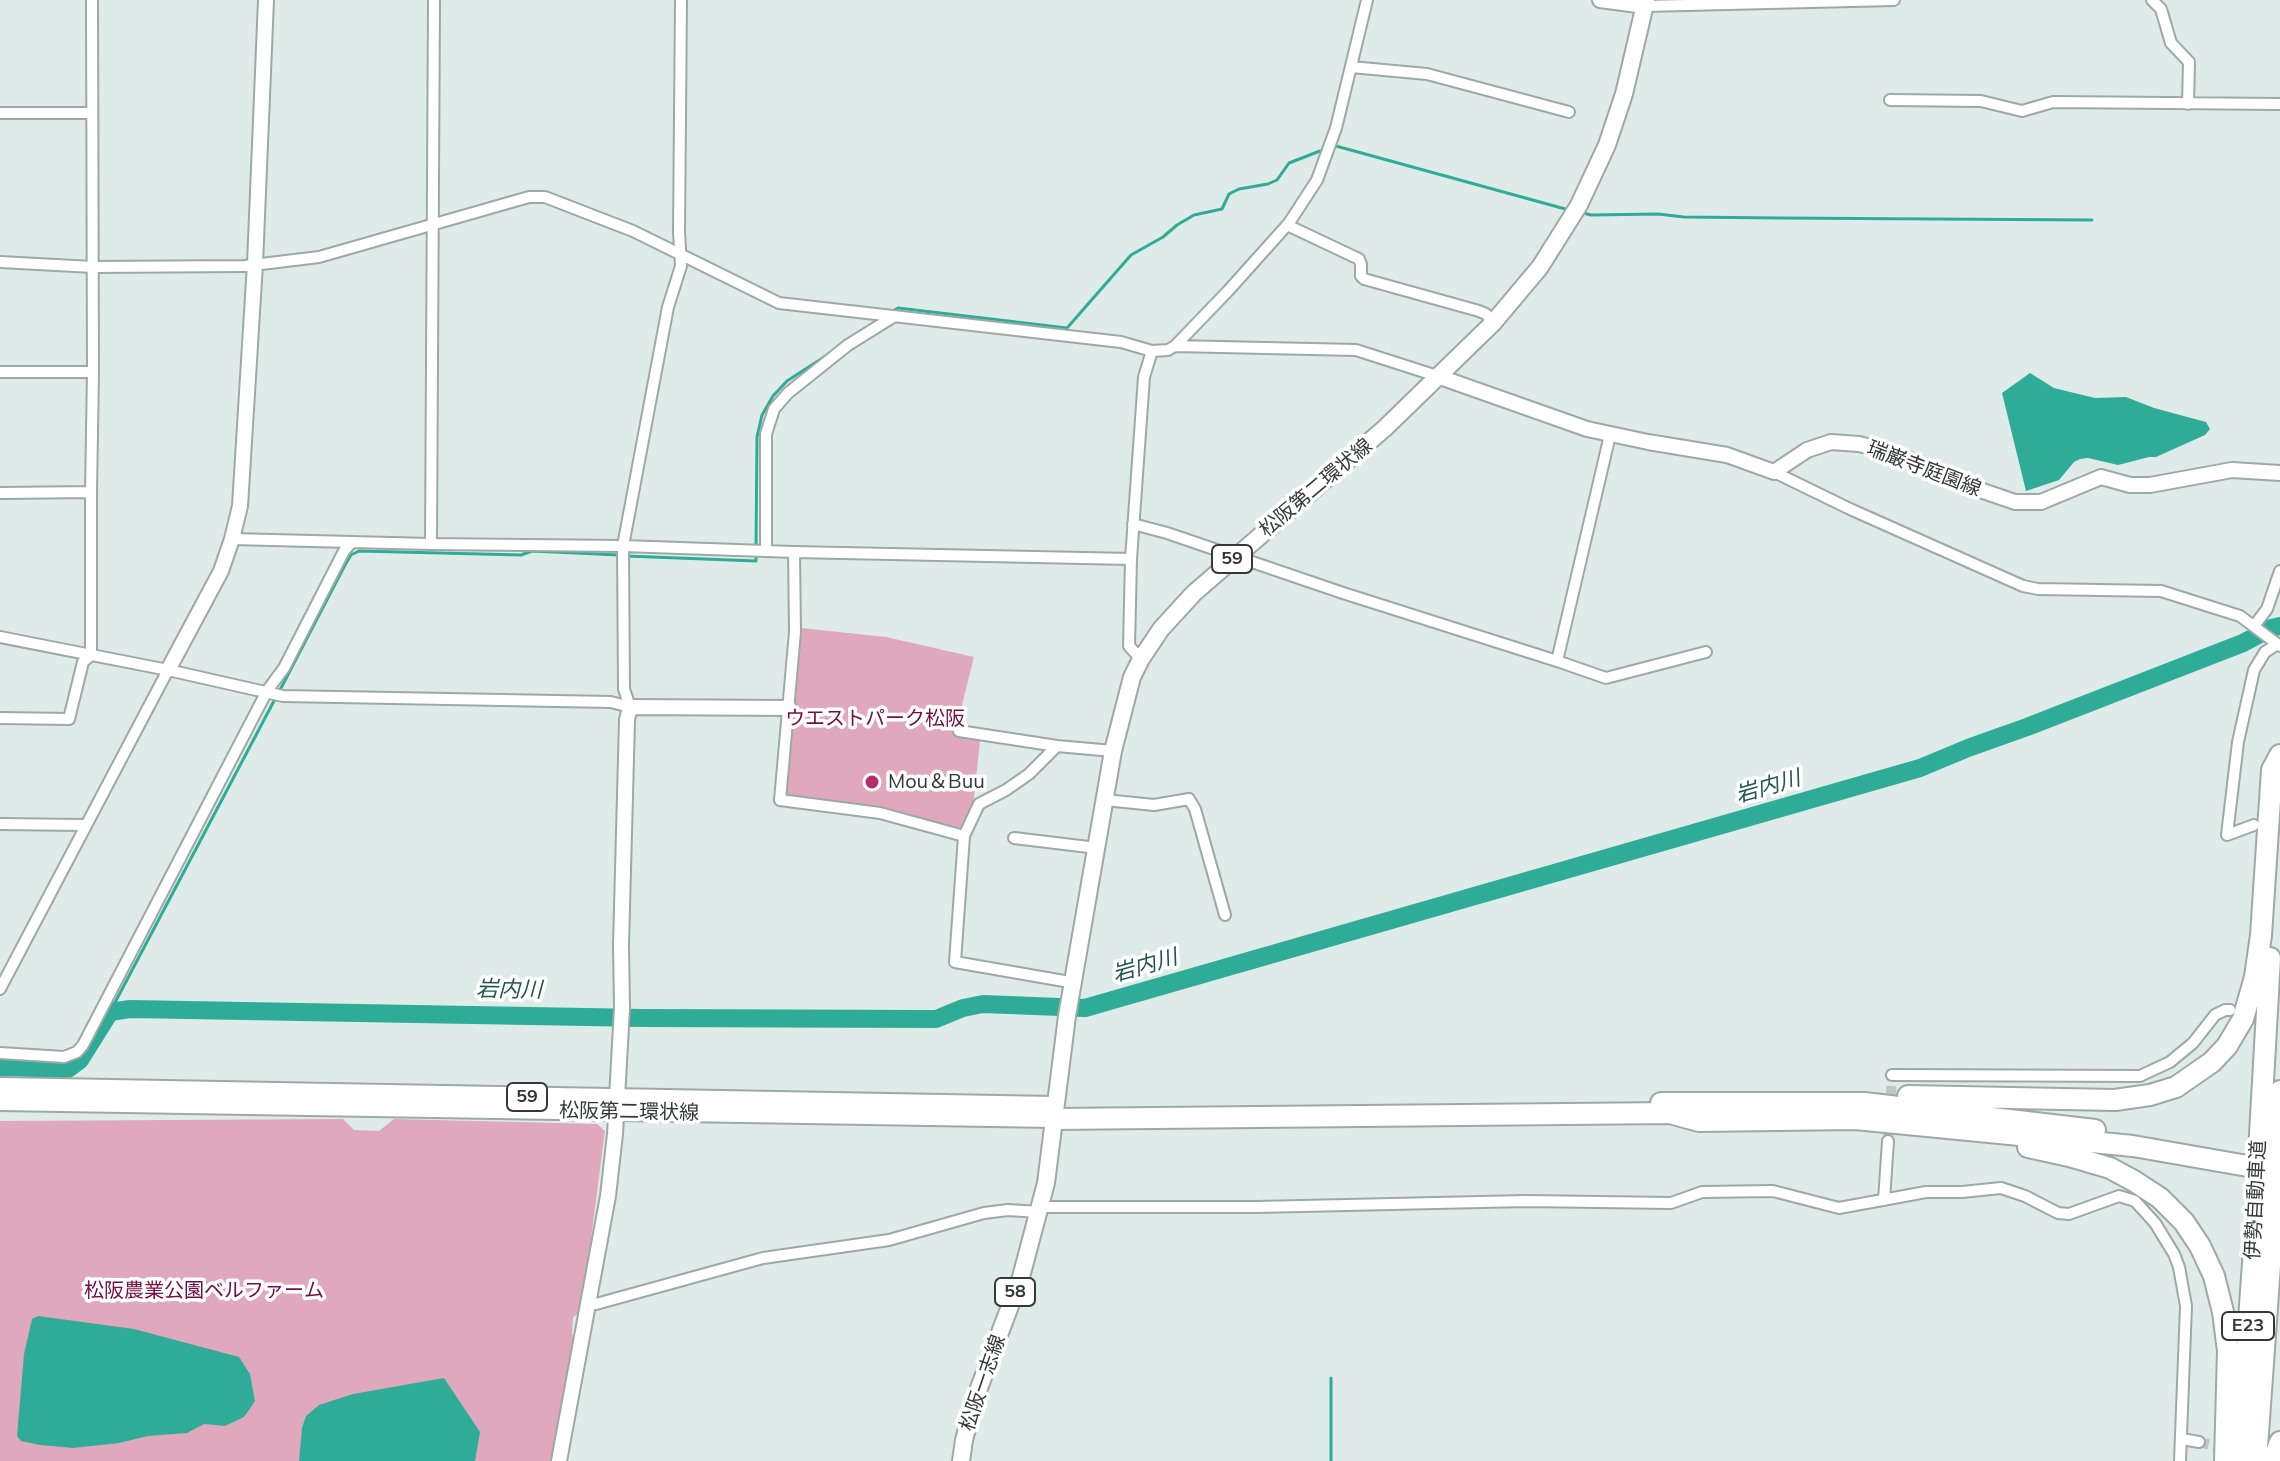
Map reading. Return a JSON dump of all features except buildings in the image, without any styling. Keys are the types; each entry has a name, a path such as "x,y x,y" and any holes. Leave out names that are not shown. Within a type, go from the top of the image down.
{"highway":[{"path":"1864,1103 1910,1096 2115,1100 2163,1092 2199,1073 2227,1046 2248,1007 2261,935 2272,770 2280,755"},
{"name":"伊勢自動車道","path":"2256,1461 2280,796"},
{"name":"伊勢自動車道","path":"2269,1136 2280,1091"},
{"path":"1053,1112 1864,1103 2073,1126 2215,1148 2280,1162"},
{"path":"1053,1112 1670,1113 1699,1121 1855,1119 2133,1146 2280,1172"},
{"path":"1970,1131 2001,1142 2110,1168 2160,1198 2184,1222 2214,1276 2223,1312 2228,1351 2225,1461"},
{"name":"伊勢自動車道","path":"2239,1461 2267,1193"},
{"path":"2273,1461 2280,1442"}],"main road":[{"name":"松阪第二環状線","path":"0,1102 618,1105 1053,1112 1067,1016 1067,989 1097,848 1113,751 1132,677 1141,659 1180,606 1385,428 1493,323 1540,267 1576,212 1599,165 1617,117 1645,3"},
{"name":"松阪第二環状線","path":"0,1086 618,1105"},
{"name":"松阪一志線","path":"961,1461 976,1396 1021,1277 1040,1210 1053,1112"}],"street":[{"path":"0,718 69,719 83,662 91,655 92,0"},
{"path":"0,989 221,571 232,539 240,506 255,264 266,0"},
{"path":"431,544 434,0"},
{"path":"559,1461 608,1196 618,1105 627,720 630,707 624,689 622,548 668,307 681,266 681,0"},
{"path":"0,262 93,267 245,266 319,257 529,197 545,197 633,231 779,303 1121,342 1152,351 1168,350 1287,225 1319,174 1336,128 1367,0"},
{"path":"1600,0 1645,3 1894,0"},
{"path":"2152,0 2161,9 2171,43 2189,62 2188,104"},
{"path":"1351,67 1427,74 1569,112"},
{"path":"1890,100 1981,101 2022,111 2053,102 2280,104"},
{"path":"0,113 92,113"},
{"path":"1287,225 1359,259 1364,279 1479,311 1493,323"},
{"path":"759,551 766,434 774,409 788,393 888,316"},
{"path":"1175,346 1356,350 1610,435 1727,455 1774,472 2023,586 2046,590 2161,591 2240,616 2278,646 2265,652 2254,670 2238,742 2227,835 2254,825"},
{"path":"1141,659 1129,646 1131,559 1144,377 1152,351"},
{"path":"0,372 93,372"},
{"path":"1557,661 1610,435"},
{"name":"瑞巌寺庭園線","path":"1774,472 1807,450 1831,442 1859,444 1894,453 2015,502 2041,502 2101,477 2130,485 2150,485 2232,470 2280,473"},
{"path":"0,493 91,492"},
{"path":"1133,524 1606,678 1706,652"},
{"path":"232,539 1131,559"},
{"path":"0,1053 64,1057 77,1052 344,551 352,542"},
{"path":"794,552 795,632 780,800 880,813 964,836"},
{"path":"2254,626 2267,609 2280,571"},
{"path":"0,637 283,696 611,702 630,707 789,708"},
{"path":"959,731 1113,751"},
{"path":"1057,746 1029,774 979,804 964,836 955,962 1067,989"},
{"path":"1105,800 1154,805 1189,799 1195,809 1225,915"},
{"path":"0,824 84,825"},
{"path":"1014,838 1097,848"},
{"path":"1892,1075 2140,1076 2170,1062 2193,1043 2215,1015 2230,1010"},
{"path":"1884,1200 1888,1141"},
{"path":"589,1304 763,1258 889,1240 984,1213 1008,1210 1526,1201 1671,1203 1702,1192 1758,1191 1773,1191 1839,1208 1926,1192 2001,1188 2058,1213 2069,1214 2119,1196 2135,1201 2155,1223 2179,1267 2186,1306 2180,1461"},
{"path":"2182,1439 2199,1442"}],"green space":[{"name":"ウエストパーク松阪","path":"801,628 886,637 974,657 955,733 980,741 973,806 965,829 956,832 787,797"},
{"name":"松阪農業公園ベルファーム","path":"343,1119 354,1130 379,1131 394,1119 597,1124 605,1131 586,1277 579,1314 573,1317 572,1334 576,1339 552,1461 0,1461 0,1121"}],"shaded area":[{"path":"2030,373 2054,388 2095,398 2126,397 2206,422 2210,429 2205,435 2156,457 2118,465 2080,459 2059,480 2026,491 2002,393"},
{"path":"38,1316 134,1329 239,1357 250,1374 255,1401 244,1417 225,1426 204,1424 187,1433 73,1448 21,1441 17,1436 24,1354 32,1319"},
{"path":"444,1378 480,1432 475,1461 299,1461 306,1416 319,1405 353,1394"}],"waterway":[{"path":"1336,146 1569,210"},
{"path":"891,312 898,308 1067,328 1131,255 1194,215 1222,209 1229,194 1277,180 1289,163 1320,151"},
{"path":"1580,212 1591,215 1658,214 1684,217 2092,220"},
{"path":"857,334 881,318"},
{"path":"756,547 757,437 762,415 787,381 835,350"},
{"path":"279,692 345,565 351,555 359,551 521,555 532,551 619,555"},
{"path":"626,556 756,561 756,554"},
{"name":"岩内川","path":"0,1067 68,1069 80,1060 110,1012 130,1009 643,1018 936,1019 983,1004 1085,1008 1920,768 2280,626"},
{"path":"110,1012 275,699"},
{"path":"1331,1378 1331,1461"}],"tunnel":[{"path":"1888,1141 1892,1075"},
{"path":"2199,1442 2227,1449"}],"place":[{"name":"Mou＆Buu","path":"872,782"}]}
